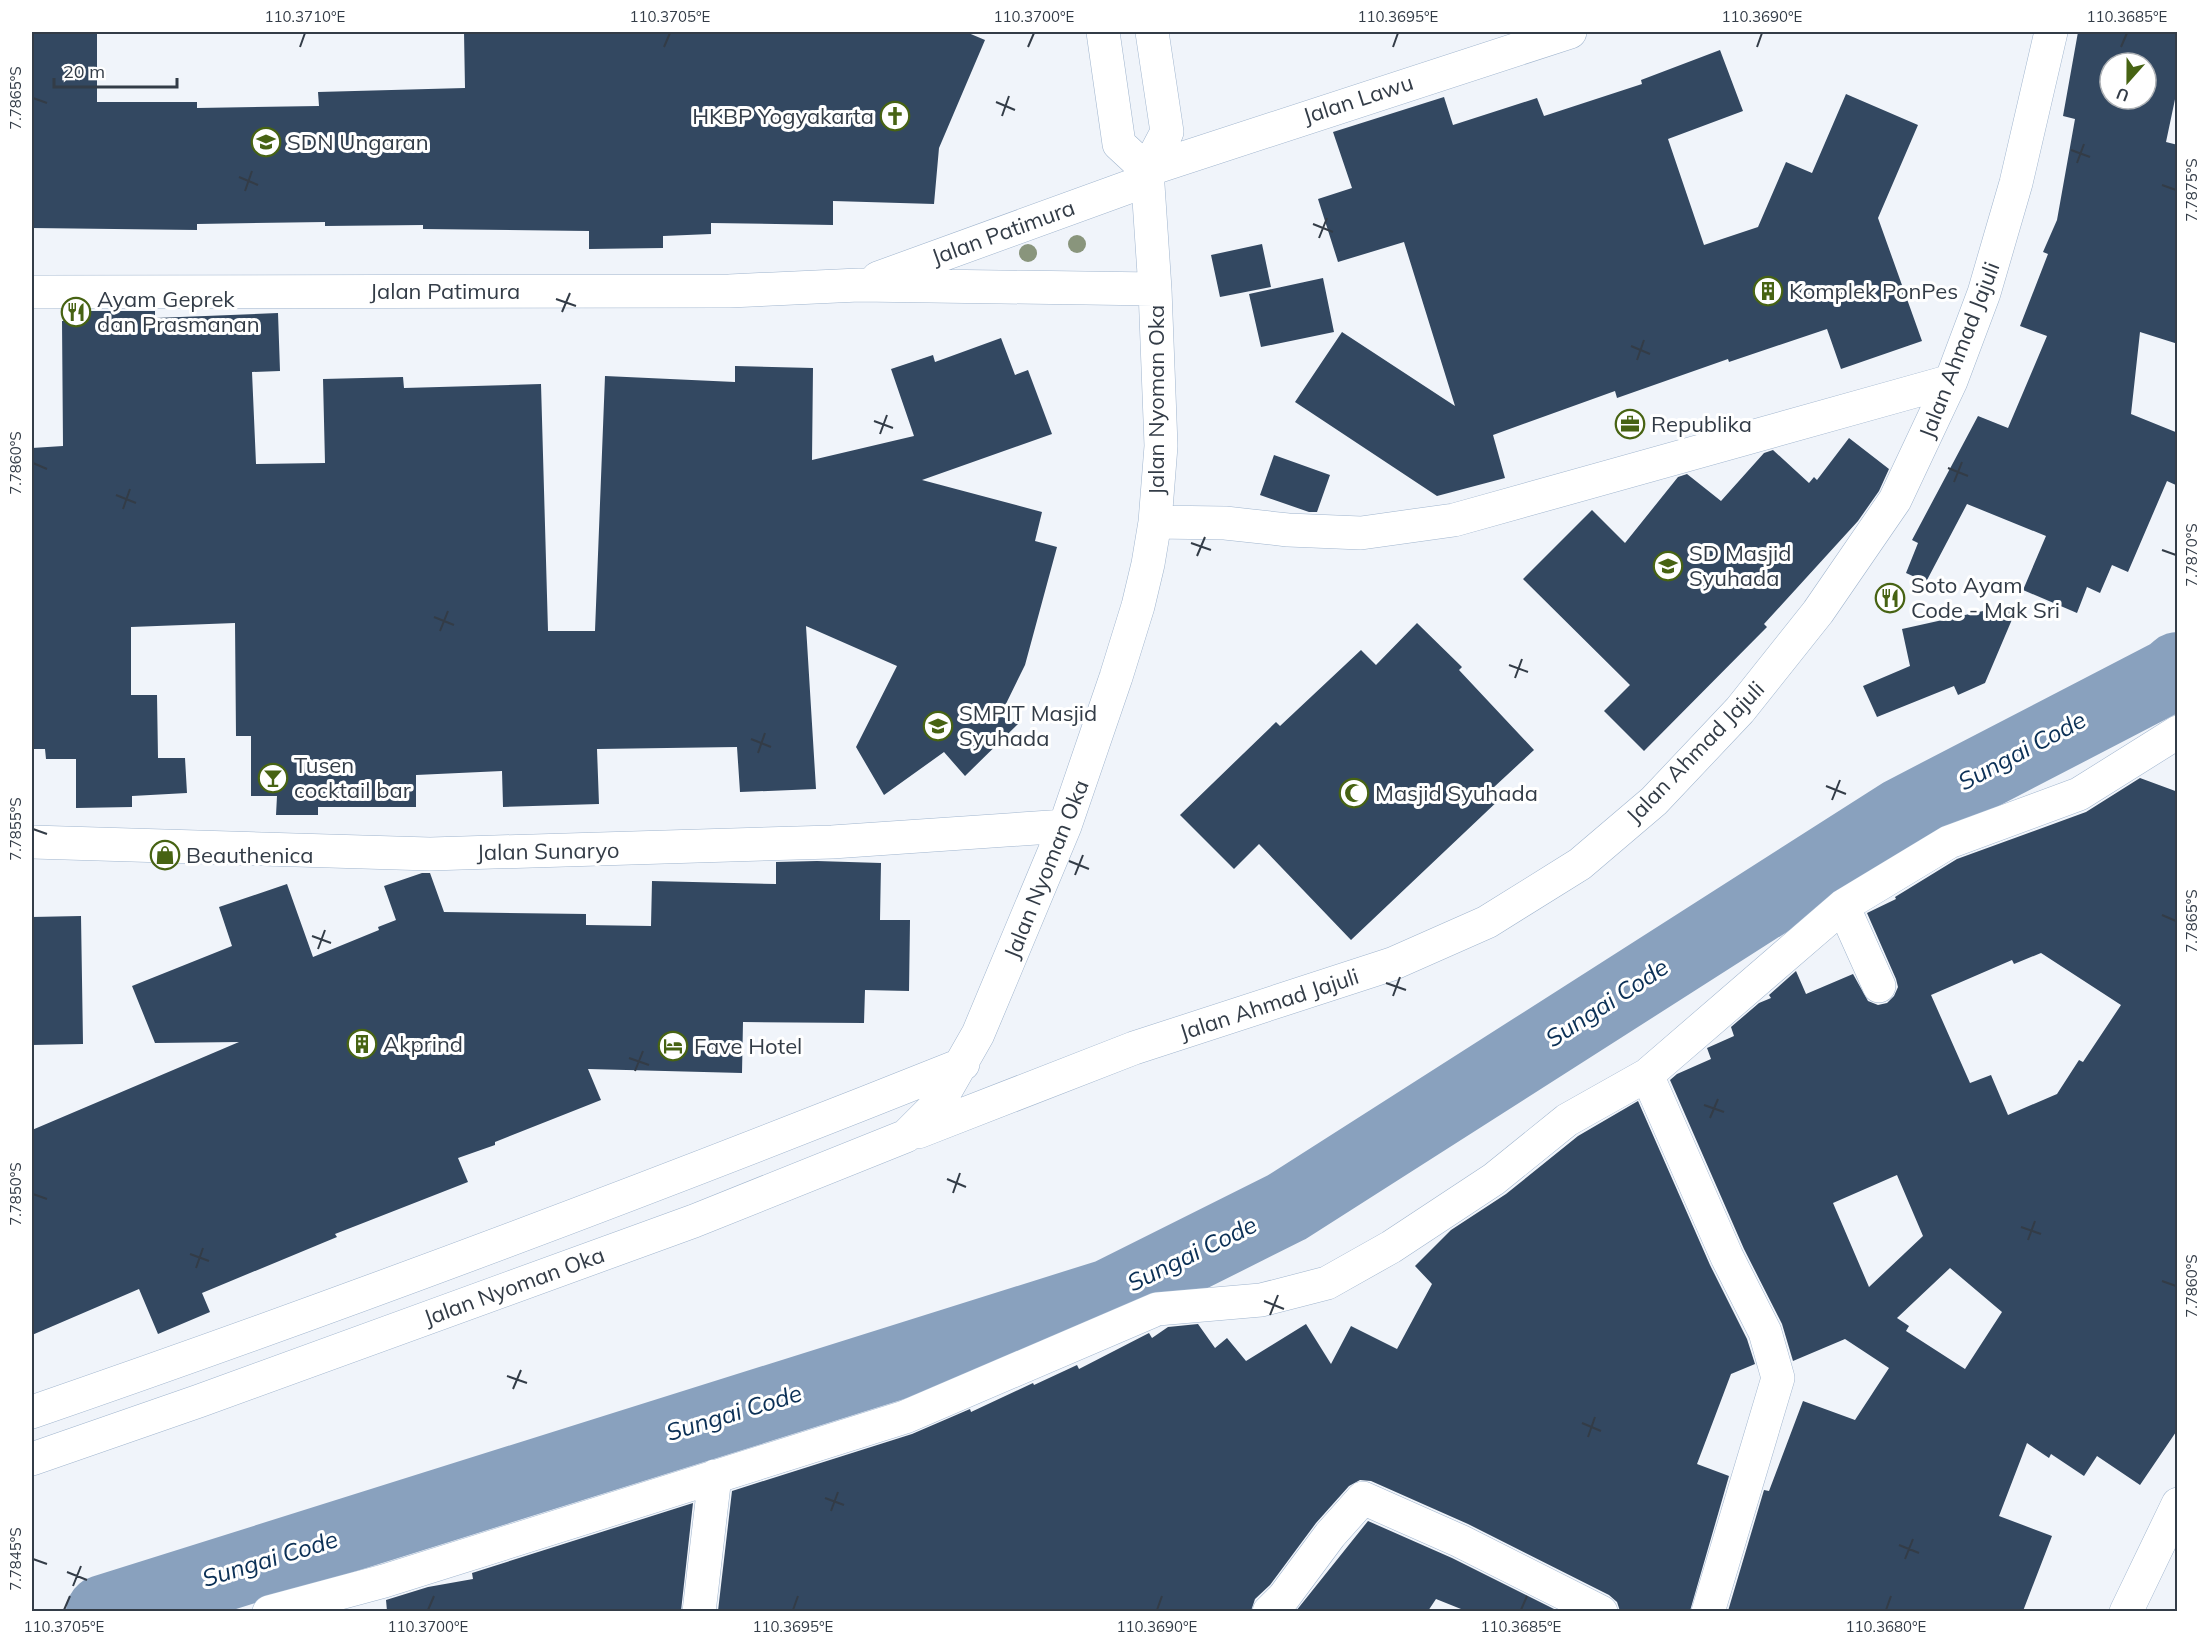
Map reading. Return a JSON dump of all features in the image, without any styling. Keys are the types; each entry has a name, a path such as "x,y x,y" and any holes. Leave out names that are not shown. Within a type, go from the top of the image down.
{"street":[{"path":"1103,32 1119,144 1148,175 1167,132 1152,32"},
{"name":"Jalan Lawu","path":"1148,175 1570,32"},
{"name":"Jalan Ahmad Jajuli","path":"906,1136 1134,1048 1392,964 1487,922 1580,864 1654,801 1740,710 1818,612 1896,500 1951,381 1984,292 2016,183 2051,32"},
{"name":"Jalan Patimura","path":"859,285 1148,175"},
{"name":"Jalan Nyoman Oka","path":"32,1459 199,1401 694,1221 906,1136 938,1104 963,1064 992,1003 1065,826 1138,606 1155,522 1161,446 1148,175"},
{"name":"Jalan Patimura","path":"32,292 729,291 859,285 1155,289"},
{"path":"1155,522 1225,523 1288,530 1361,532 1454,520 1951,381"},
{"path":"269,1611 369,1598 714,1476 905,1417 1157,1309 1261,1300 1327,1283 1391,1247 1494,1179 1567,1120 1647,1075 1843,906 1950,842 2079,794 2178,732"},
{"name":"Jalan Sunaryo","path":"32,842 441,854 832,842 1065,826"},
{"path":"1843,906 1879,986"},
{"name":"Jalan Nyoman Oka","path":"32,1412 185,1359 680,1178 963,1064"},
{"path":"1647,1075 1727,1257 1765,1332 1778,1378 1708,1611"},
{"path":"680,1178 694,1221"},
{"path":"526,1234 541,1276"},
{"path":"276,1326 290,1368"},
{"path":"185,1359 199,1401"},
{"path":"699,1611 714,1476"},
{"path":"1269,1611 1284,1598 1330,1535 1363,1498 1460,1541 1601,1611"},
{"path":"2126,1611 2178,1504"}],"building":[{"path":"32,32 97,32 97,102 197,102 197,108 319,106 318,92 465,88 464,32 966,32 985,40 939,148 934,204 833,201 833,225 711,223 711,234 663,236 663,248 589,249 589,231 423,229 423,225 325,226 325,222 197,224 197,230 32,228"},
{"path":"2078,32 2178,32 2178,85 2166,142 2178,145 2178,344 2140,332 2131,414 2178,433 2178,486 2167,481 2128,572 2112,565 2100,593 2087,587 2077,613 2023,590 2046,536 1967,504 1926,582 1906,573 1918,543 1912,540 1978,416 2008,428 2047,336 2020,326 2048,254 2043,252 2057,220 2075,119 2063,116"},
{"path":"1720,50 1743,111 1668,139 1704,245 1758,227 1786,162 1812,173 1846,94 1918,125 1878,218 1922,341 1841,369 1827,329 1729,362 1728,359 1617,398 1615,391 1493,435 1505,478 1437,496 1295,402 1342,332 1455,406 1404,242 1338,262 1318,199 1352,188 1333,132 1444,97 1453,125 1537,98 1544,116 1642,84 1641,80"},
{"path":"1262,244 1271,287 1220,297 1211,255"},
{"path":"1323,278 1334,332 1261,347 1249,294"},
{"path":"67,311 155,311 155,318 278,313 280,371 252,372 256,464 325,463 323,379 403,377 404,388 541,384 548,631 595,631 605,376 735,382 735,366 813,368 812,460 914,436 891,369 933,355 935,362 1001,338 1015,375 1028,370 1052,434 922,480 1042,512 1035,541 1057,547 1025,665 1000,716 1018,724 965,776 944,752 884,795 856,747 897,666 806,626 816,789 740,792 737,747 597,749 599,804 503,807 502,771 416,775 416,807 318,807 318,815 276,815 277,796 251,796 251,736 236,736 235,623 131,627 131,695 157,695 158,758 185,758 187,793 132,796 132,807 76,808 76,759 46,759 45,749 32,749 32,448 63,446 62,321 67,321"},
{"path":"1849,438 1889,469 1879,491 1858,521 1764,624 1767,627 1644,751 1604,711 1630,685 1523,579 1592,510 1625,543 1678,477 1687,474 1721,501 1764,453 1773,450 1809,483 1814,477 1817,480"},
{"path":"1274,455 1330,475 1317,512 1309,512 1260,495"},
{"path":"2019,603 1985,683 1958,695 1954,686 1877,717 1863,686 1910,666 1902,629"},
{"name":"Masjid Syuhada","path":"1417,623 1462,667 1459,670 1534,750 1493,788 1502,797 1351,940 1259,844 1234,869 1180,815 1276,722 1280,726 1361,650 1376,665"},
{"path":"2140,778 2178,792 2178,1429 2140,1485 2097,1456 2084,1476 2051,1454 2049,1458 2027,1443 1999,1516 2052,1536 2023,1611 1728,1611 1764,1490 1769,1491 1803,1401 1855,1420 1889,1368 1845,1339 1793,1361 1782,1324 1744,1249 1670,1080 1677,1074 1711,1059 1707,1048 1734,1036 1731,1027 1759,1003 1771,998 1769,995 1796,971 1806,994 1853,974 1868,1001 1878,1005 1887,1003 1894,996 1898,987 1867,913 1896,899 1895,897 1957,859 2086,812","holes":["2041,953 2121,1005 2083,1062 2079,1060 2057,1094 2008,1115 1991,1075 1970,1083 1931,995 2012,960 2014,964","1897,1175 1923,1236 1869,1287 1833,1203","1950,1268 2002,1312 1965,1369 1906,1331 1909,1326 1897,1318"]},
{"path":"776,862 881,863 880,920 910,920 909,991 865,990 864,1023 743,1022 742,1073 588,1069 601,1100 495,1142 495,1145 458,1158 468,1182 335,1234 337,1237 202,1293 210,1312 158,1334 139,1289 32,1335 32,1130 239,1042 155,1043 132,986 232,946 219,907 287,884 313,957 379,930 378,927 396,920 384,886 422,873 430,873 444,912 586,914 586,925 651,926 652,881 776,884"},
{"path":"81,916 83,1044 32,1045 32,917"},
{"path":"1638,1101 1710,1265 1747,1339 1755,1364 1731,1374 1697,1464 1729,1476 1690,1611 1620,1611 1617,1602 1609,1595 1468,1524 1371,1481 1360,1480 1349,1486 1316,1523 1270,1585 1255,1599 1251,1611 718,1611 732,1491 912,1434 970,1409 971,1412 1077,1365 1079,1369 1149,1333 1152,1338 1168,1327 1198,1324 1215,1348 1227,1338 1246,1361 1306,1324 1331,1364 1351,1326 1397,1349 1432,1284 1415,1266 1451,1230 1506,1194 1578,1136"},
{"path":"693,1503 681,1611 387,1611 386,1600 428,1587 473,1579 472,1573"},
{"path":"1368,1521 1452,1558 1558,1611 1466,1611 1436,1599 1428,1611 1296,1611"}],"waterway":[{"name":"Sungai Code","path":"103,1612 1109,1296 1287,1207 1903,814 2171,675 2178,669"}],"place":[{"name":"HKBP Yogyakarta","path":"895,116"},
{"name":"SDN Ungaran","path":"266,142"},
{"name":"Komplek PonPes","path":"1768,291"},
{"name":"Ayam Geprek dan Prasmanan","path":"76,312"},
{"name":"Republika","path":"1630,424"},
{"name":"SD Masjid Syuhada","path":"1668,566"},
{"name":"Soto Ayam Code - Mak Sri","path":"1890,598"},
{"name":"SMPIT Masjid Syuhada","path":"938,726"},
{"name":"Tusen cocktail bar","path":"273,778"},
{"name":"Masjid Syuhada","path":"1354,793"},
{"name":"Beauthenica","path":"165,855"},
{"name":"Akprind","path":"362,1044"},
{"name":"Fave Hotel","path":"673,1046"}]}
